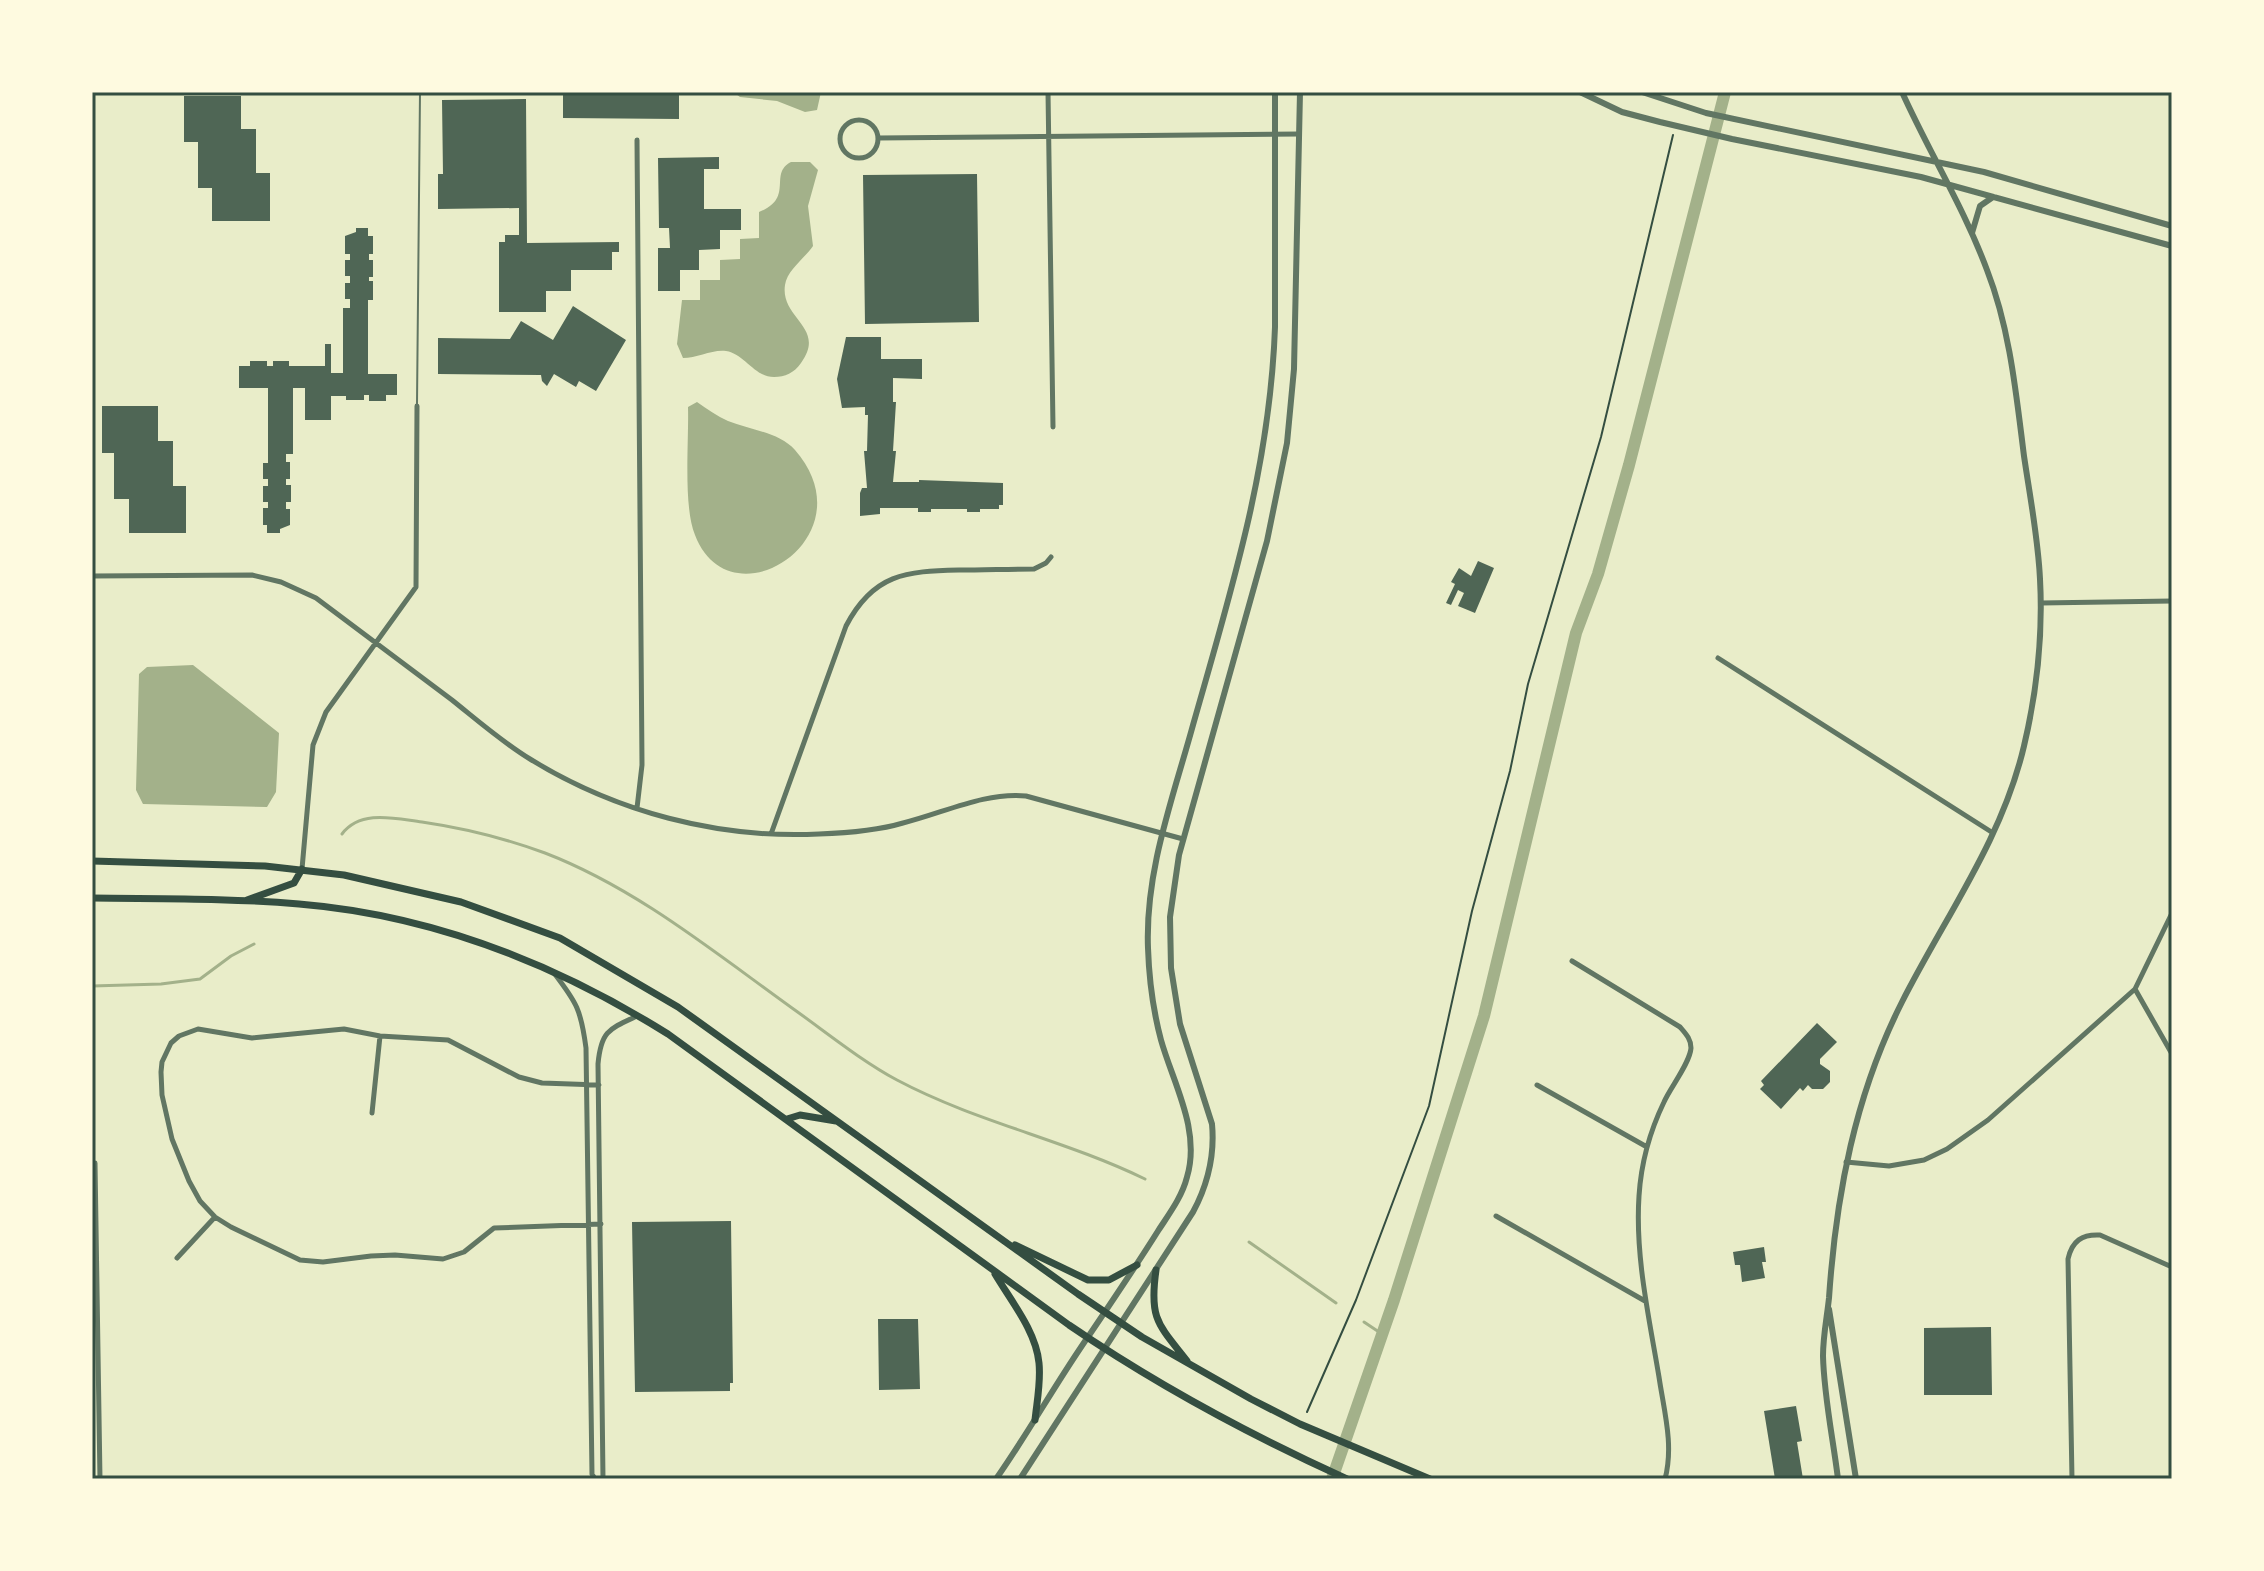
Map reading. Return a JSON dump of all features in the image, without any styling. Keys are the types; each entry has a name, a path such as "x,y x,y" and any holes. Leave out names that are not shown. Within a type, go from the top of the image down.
{"main road":[{"path":"92,861 302,869 382,883 461,902 560,938 678,1007 995,1235 1105,1311 1191,1365 1300,1424 1430,1479"},
{"path":"242,902 294,883 302,869"},
{"path":"92,898 300,904 404,921 480,943 550,970 638,1015 1104,1349 1219,1416 1347,1479"},
{"path":"787,1119 800,1115 838,1121"},
{"path":"995,1235 1088,1280 1109,1280 1137,1265"},
{"path":"991,1269 1029,1329 1036,1348 1039,1364 1035,1420"},
{"path":"1156,1270 1152,1300 1156,1321 1191,1365"}],"street":[{"path":"1048,92 1053,427"},
{"path":"996,1479 1183,1191 1191,1156 1186,1115 1161,1040 1150,974 1149,905 1163,834 1244,546 1264,447 1275,327 1275,92"},
{"path":"1020,1479 1204,1192 1214,1140 1209,1112 1180,1024 1171,968 1170,917 1183,839 1267,541 1285,455 1294,369 1300,92"},
{"path":"1580,92 1622,112 1698,132 1948,184 2172,246"},
{"path":"1642,92 1706,113 1935,161 2172,226"},
{"path":"1838,1479 1824,1371 1823,1334 1845,1161 1884,1041 1921,967 1964,894 2008,798 2027,732 2036,682 2041,603 2037,543 2012,363 1988,271 1902,92"},
{"path":"858,120 872,125 878,138 873,151 860,157 844,150 840,139 847,124 858,120"},
{"path":"1764,146 1768,127"},
{"path":"878,138 1299,134"},
{"path":"637,140 642,765 637,808"},
{"path":"1972,233 1980,206 1994,197"},
{"path":"302,869 313,745 326,712 416,587 417,406"},
{"path":"771,834 846,626 865,597 889,579 910,573 1034,569 1051,557"},
{"path":"92,576 244,575 273,579 316,598 527,758 595,793 718,830 818,834 899,825 985,798 1011,794 1183,839"},
{"path":"2041,603 2172,601"},
{"path":"1718,658 1994,833"},
{"path":"1845,1161 1901,1166 1924,1160 1947,1149 1988,1120 2135,989 2172,913"},
{"path":"1572,961 1680,1027 1688,1036 1691,1048 1662,1106 1647,1147 1638,1213 1646,1301 1669,1444 1665,1479"},
{"path":"550,970 575,1000 580,1011 586,1048 592,1474 595,1479"},
{"path":"2135,989 2172,1054"},
{"path":"603,1479 600,1043 619,1024 638,1015"},
{"path":"599,1085 542,1083 519,1077 448,1040 380,1036 333,1029 252,1038 198,1029 188,1031 171,1043 161,1072 172,1139 194,1192 215,1217 300,1260 311,1263 371,1256 443,1259 464,1252 494,1228 601,1224"},
{"path":"372,1113 380,1036"},
{"path":"1537,1085 1647,1147"},
{"path":"95,1163 100,1479"},
{"path":"1496,1216 1646,1301"},
{"path":"177,1258 215,1217"},
{"path":"2072,1479 2070,1248 2088,1234 2100,1235 2172,1267"},
{"path":"1828,1305 1856,1479"}],"lane":[{"path":"417,406 420,92"}],"path":[{"path":"1307,1412 1356,1300 1429,1106 1472,911 1510,771 1528,684 1601,437 1675,126"}],"shaded area":[{"path":"733,92 821,92 817,110 805,112 777,101 740,97"},
{"path":"791,162 810,162 818,170 808,206 813,246 793,269 785,285 789,306 806,331 808,351 789,374 774,377 761,373 739,356 726,351 683,358 677,344 682,300 700,300 700,280 720,280 720,260 740,259 740,239 759,238 759,212 776,200 781,173"},
{"path":"697,402 728,421 781,439 795,450 814,482 816,513 806,539 787,560 762,571 736,573 712,561 695,535 688,491 688,407"},
{"path":"193,665 279,733 276,792 267,807 143,804 136,790 139,674 147,667"}],"building":[{"path":"563,92 679,92 679,119 563,118"},
{"path":"184,96 241,96 241,129 256,129 256,173 270,173 270,221 212,221 212,188 198,188 198,142 184,142"},
{"path":"526,99 527,243 619,242 619,252 612,252 612,270 571,270 571,291 546,291 546,312 499,312 499,242 505,242 505,235 519,235 519,208 438,209 438,174 443,174 442,100"},
{"path":"719,157 719,169 704,169 704,209 741,209 741,230 720,230 720,249 699,250 699,270 680,270 680,291 658,291 658,248 670,248 669,228 659,228 658,158"},
{"path":"977,174 979,322 865,324 863,175"},
{"path":"356,228 368,228 368,236 373,236 373,254 369,254 369,260 373,260 373,277 369,277 369,281 373,281 373,300 368,300 368,374 397,374 397,395 386,395 386,401 369,401 369,395 364,395 364,400 331,396 331,420 305,420 305,388 293,388 293,454 286,454 286,462 290,462 290,479 286,479 286,485 291,485 291,502 286,502 286,509 290,509 290,525 280,529 280,533 267,533 267,525 263,525 263,508 268,508 268,502 263,502 263,486 268,486 268,479 263,479 263,463 268,463 268,388 239,388 239,366 250,366 250,361 267,361 267,366 273,366 273,361 289,361 289,366 325,366 325,344 331,344 331,373 343,373 343,308 350,308 350,299 345,299 345,283 350,283 350,276 345,276 345,260 350,260 350,254 345,254 345,236 356,232"},
{"path":"573,306 626,340 596,391 579,381 576,387 554,374 547,386 541,375 438,374 438,338 510,339 521,321 553,340"},
{"path":"846,337 881,337 881,359 922,359 922,379 893,378 893,402 896,402 893,451 896,451 893,482 1003,483 1003,505 999,505 999,509 967,512 967,509 931,509 931,512 918,512 918,508 880,508 880,514 860,516 860,493 862,488 867,488 864,451 867,451 868,415 865,415 865,407 842,408 837,379"},
{"path":"102,406 158,406 158,441 173,441 173,486 186,486 186,533 129,533 129,499 114,499 114,453 102,453"},
{"path":"1478,561 1494,568 1475,613 1458,606 1464,593 1458,590 1451,605 1446,603 1455,584 1451,582 1459,568 1471,576"},
{"path":"1817,1023 1837,1042 1820,1059 1820,1064 1830,1071 1830,1082 1823,1089 1812,1089 1808,1085 1803,1091 1800,1088 1781,1109 1760,1089 1764,1085 1761,1081"},
{"path":"731,1221 733,1383 730,1383 730,1391 635,1392 632,1222"},
{"path":"1764,1247 1766,1262 1762,1262 1765,1278 1742,1282 1740,1265 1735,1265 1733,1252"},
{"path":"878,1319 918,1319 920,1389 879,1390"},
{"path":"1991,1327 1992,1395 1924,1395 1924,1328"},
{"path":"1796,1406 1802,1441 1797,1442 1803,1479 1775,1479 1764,1411"}],"waterway":[{"path":"1332,1479 1394,1300 1484,1016 1576,633 1598,574 1629,465 1725,92"},
{"path":"342,834 350,826 369,818 437,824 516,843 579,867 643,903 856,1055 897,1080 958,1108 1084,1153 1145,1179"},
{"path":"92,986 161,984 200,979 231,956 254,944"},
{"path":"1249,1242 1336,1303"},
{"path":"1364,1322 1382,1334"}]}
